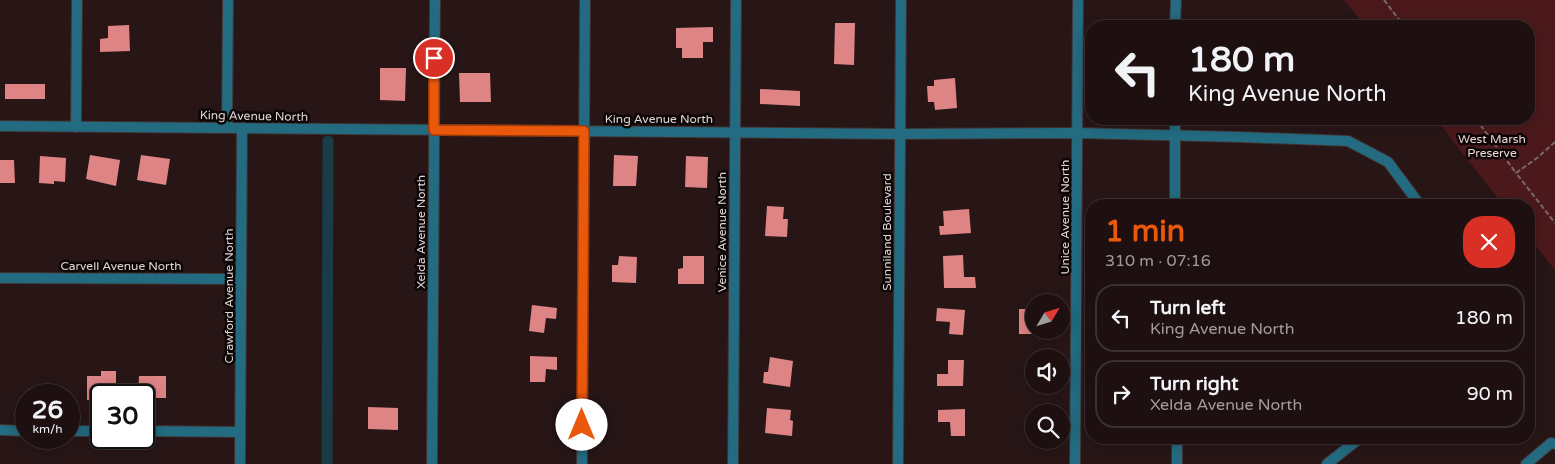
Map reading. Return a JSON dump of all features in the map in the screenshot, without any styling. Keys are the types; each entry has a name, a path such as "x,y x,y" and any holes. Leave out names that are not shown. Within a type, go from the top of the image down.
{"street":[{"path":"76,0 76,127"},
{"path":"227,128 228,0"},
{"name":"Xelda Avenue North","path":"432,464 435,0"},
{"path":"582,464 585,0"},
{"name":"Venice Avenue North","path":"733,464 736,0"},
{"name":"Sunniland Boulevard","path":"898,464 901,0"},
{"name":"Unice Avenue North","path":"1075,464 1078,0"},
{"path":"1176,0 1176,20"},
{"path":"1175,125 1175,199"},
{"name":"King Avenue North","path":"0,126 900,134 1078,133 1348,142 1388,162 1416,199"},
{"name":"Crawford Avenue North","path":"240,464 242,128"},
{"name":"Carvell Avenue North","path":"0,278 242,279"},
{"path":"0,430 15,430"},
{"path":"155,431 240,432"},
{"path":"1526,464 1551,443 1555,444"},
{"path":"1177,444 1177,464"},
{"path":"1326,464 1352,444"}],"path":[{"path":"1384,0 1399,20"},
{"path":"1481,125 1555,224"},
{"path":"1516,172 1537,158 1555,142"}],"green space":[{"name":"West Marsh Preserve","path":"1344,0 1555,0 1555,270 1535,245 1535,199 1498,199 1441,125 1535,125 1535,20 1360,20"}],"building":[{"path":"835,23 855,23 854,65 834,64"},
{"path":"129,25 130,51 100,52 100,39 108,38 108,26"},
{"path":"713,27 713,42 703,42 703,58 682,58 682,48 676,48 676,28"},
{"path":"380,68 406,68 405,101 380,100"},
{"path":"459,73 490,73 491,102 460,102"},
{"path":"955,78 957,108 935,110 934,102 928,102 927,86 934,86 934,80"},
{"path":"5,84 45,84 45,99 5,99"},
{"path":"760,89 800,91 800,106 760,104"},
{"path":"90,155 120,160 116,186 86,179"},
{"path":"141,155 170,159 166,185 137,180"},
{"path":"614,155 638,156 636,186 613,186"},
{"path":"40,156 66,158 65,182 54,181 54,184 39,183"},
{"path":"686,156 708,157 707,188 685,187"},
{"path":"0,160 14,160 15,183 0,183"},
{"path":"767,206 784,207 783,219 788,219 787,237 765,236"},
{"path":"969,209 971,233 940,235 939,226 944,226 943,211"},
{"path":"963,255 964,277 975,277 976,288 944,288 943,256"},
{"path":"619,256 637,257 636,283 612,282 612,265 618,265"},
{"path":"683,256 704,256 704,284 678,284 678,269 683,268"},
{"path":"532,305 557,308 556,319 546,318 544,333 529,331"},
{"path":"937,308 965,310 963,335 949,334 950,322 936,321"},
{"path":"1019,309 1025,309 1025,334 1019,334"},
{"path":"530,356 557,357 557,370 546,369 545,382 530,382"},
{"path":"770,357 793,361 790,387 763,383 764,372 768,372"},
{"path":"948,360 964,360 963,386 937,386 937,374 948,374"},
{"path":"101,371 116,371 116,384 90,384 90,400 87,400 87,376 101,376"},
{"path":"139,376 166,376 166,398 155,398 155,384 139,384"},
{"path":"368,407 398,408 398,430 368,429"},
{"path":"767,408 791,410 790,420 793,421 792,436 765,433"},
{"path":"965,409 965,436 951,436 950,422 938,422 938,410"}],"waterway":[{"path":"327,464 328,141"}],"route":[{"path":"434,58 434,130 584,131 582,425"}]}
